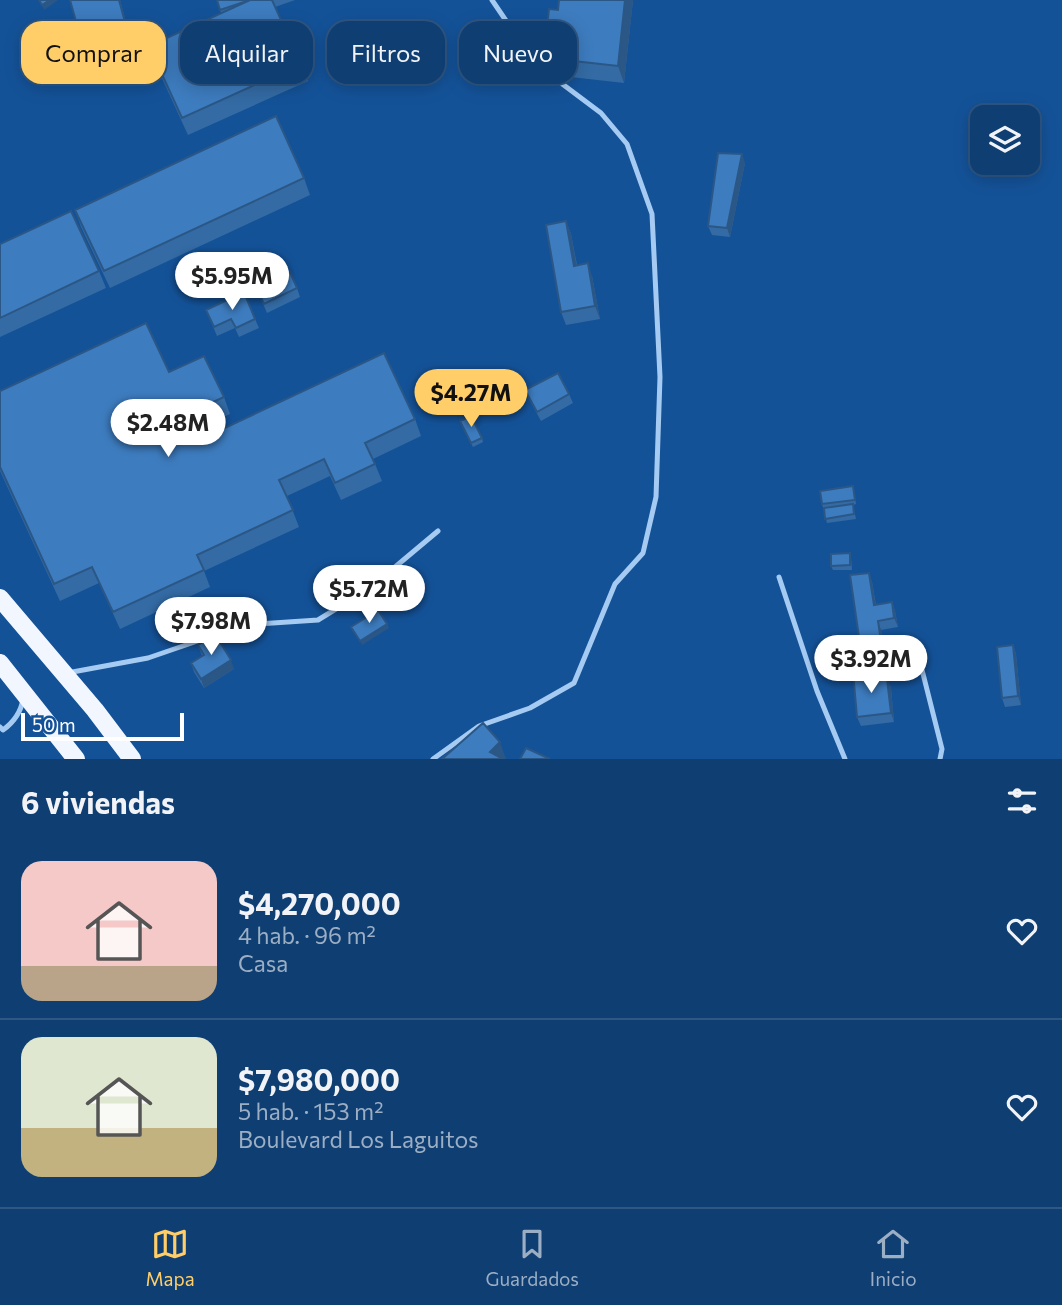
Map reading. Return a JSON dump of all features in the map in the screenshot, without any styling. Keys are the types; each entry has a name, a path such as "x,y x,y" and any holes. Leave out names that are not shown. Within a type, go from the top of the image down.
{"main road":[{"path":"0,598 132,759"},
{"path":"0,663 76,759"}],"lane":[{"path":"433,759 479,726 530,708 573,682 615,584 643,554 656,497 660,377 652,214 628,144 601,113 561,83 511,28 492,0"},
{"path":"64,674 148,658 244,625 318,620 370,588 438,531"},
{"path":"779,577 817,691 845,759"},
{"path":"917,650 942,749 940,759"},
{"path":"0,727 3,730 12,723 22,707 24,693"}],"building":[{"path":"70,0 119,0 125,21 76,21"},
{"path":"217,0 250,0 220,10"},
{"path":"250,0 272,0 282,21 204,21"},
{"path":"559,0 625,0 618,66 577,61 577,21 548,21 549,9 558,10"},
{"path":"180,32 180,84 257,84 182,118 166,83 166,38"},
{"path":"276,116 304,178 104,271 75,210"},
{"path":"718,153 742,154 727,228 708,226"},
{"path":"71,211 99,271 0,318 0,244"},
{"path":"566,221 574,266 588,263 595,306 561,312 546,225"},
{"path":"290,272 297,288 264,304 256,287"},
{"path":"244,292 255,319 236,328 231,319 214,327 206,310"},
{"path":"146,323 169,372 204,356 224,397 183,416 195,442 384,353 415,419 365,443 375,464 335,483 324,459 279,480 293,510 197,555 204,570 113,612 92,567 54,584 0,467 0,391"},
{"path":"558,373 569,394 537,412 525,390"},
{"path":"471,416 482,438 471,443 460,421"},
{"path":"853,486 855,500 822,504 820,491"},
{"path":"853,504 854,514 825,519 824,508"},
{"path":"850,553 850,565 831,566 831,554"},
{"path":"869,573 874,605 892,602 894,618 878,621 883,655 862,658 850,575"},
{"path":"378,610 387,624 360,641 351,627"},
{"path":"215,634 231,660 201,679 191,663 204,655 198,645"},
{"path":"1013,645 1018,696 1002,698 997,647"},
{"path":"868,671 869,681 887,679 891,713 857,717 853,672"},
{"path":"483,723 500,742 490,752 503,759 442,759"},
{"path":"526,748 550,759 520,759"}]}
